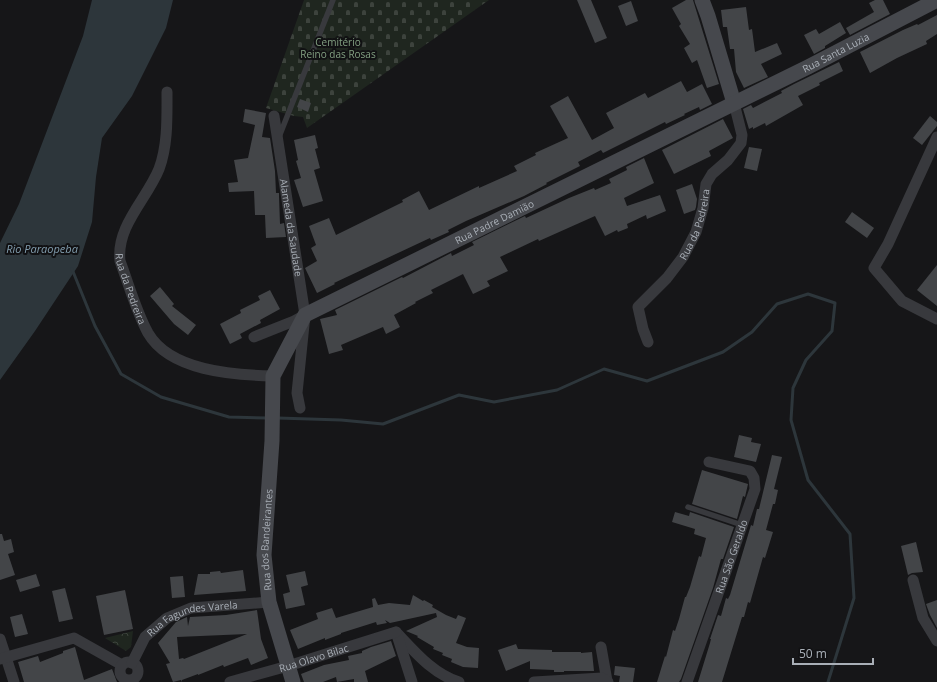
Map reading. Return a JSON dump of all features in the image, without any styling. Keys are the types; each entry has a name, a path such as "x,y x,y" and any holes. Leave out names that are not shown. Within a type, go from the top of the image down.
{"street":[{"path":"702,0 734,103"},
{"name":"Rua Santa Luzia","path":"734,103 808,67 937,0"},
{"name":"Rua da Pedreira","path":"167,92 164,150 159,168 127,226 120,249 120,262 149,333 167,354 188,363 210,369 243,375 273,376"},
{"name":"Rua Padre Damião","path":"254,337 294,322 305,315 484,228 734,103"},
{"name":"Rua da Pedreira","path":"648,342 642,329 638,307 667,278 683,257 696,232 703,208 706,184 712,174 728,160 741,143 742,135 734,103"},
{"name":"Alameda da Saudade","path":"274,116 305,315"},
{"path":"937,137 888,244 874,268 902,301 937,320"},
{"path":"273,376 305,315"},
{"path":"300,408 297,393 305,315"},
{"name":"Rua dos Bandeirantes","path":"273,376 272,441 264,555 269,602 293,682"},
{"name":"Rua São Geraldo","path":"686,682 755,489 754,478 750,471 709,462"},
{"path":"913,580 923,618 937,641"},
{"name":"Rua Fagundes Varela","path":"133,670 145,637 167,618 191,608 269,602"},
{"path":"396,632 412,682"},
{"path":"396,632 428,665 448,679 459,682"},
{"name":"Rua Olavo Bilac","path":"230,682 288,666 396,632"},
{"path":"3,658 74,638 133,670 136,676 133,679 124,680 120,674 120,670 133,670"},
{"path":"0,639 3,658 14,682"},
{"path":"601,647 608,681"},
{"path":"534,682 602,678 608,681"}],"lane":[{"path":"278,141 333,0"},
{"path":"688,507 742,525"}],"green space":[{"name":"Cemitério Reino das Rosas","path":"304,0 489,0 307,128 303,117 266,108"},
{"path":"133,631 131,647 126,651 105,638"}],"water":[{"name":"Rio Paraopeba","path":"92,0 173,0 166,28 132,96 102,138 96,177 92,222 78,266 35,331 0,380 0,243 19,204 83,36"}],"building":[{"path":"577,0 591,0 607,38 595,43"},
{"path":"686,0 693,0 719,84 707,88 697,60 692,63 684,48 690,44 679,26 681,24 672,8"},
{"path":"875,0 883,0 890,14 850,35 846,28 874,12 869,3"},
{"path":"631,1 638,21 626,26 618,6"},
{"path":"746,7 749,30 752,29 755,52 777,43 782,54 761,64 768,77 744,88 736,72 734,49 730,49 727,27 723,27 721,10"},
{"path":"937,15 937,34 926,41 927,44 870,73 860,52 903,30 917,24 918,25"},
{"path":"840,22 846,33 814,54 804,35 816,29 819,34"},
{"path":"839,62 843,71 798,96 803,105 766,126 765,123 753,129 753,127 749,129 743,109 751,105 753,108 782,93 781,91 794,84"},
{"path":"681,81 687,92 702,84 712,104 700,110 699,107 666,124 665,122 603,153 601,150 578,162 580,166 524,196 466,221 448,230 449,232 431,240 430,238 334,283 335,284 317,293 305,268 317,261 311,248 316,245 309,226 329,218 336,235 403,202 402,200 419,191 429,210 479,186 479,188 517,171 514,166 536,155 535,153 568,138 550,106 568,96 592,140 614,128 606,113 645,93 648,98"},
{"path":"300,99 311,103 308,112 297,107"},
{"path":"245,109 266,113 262,137 270,138 275,171 276,193 279,193 280,224 284,223 286,237 266,238 265,215 255,215 254,191 229,192 228,183 238,182 234,160 248,158 255,125 243,122"},
{"path":"930,116 937,122 937,126 922,145 913,138"},
{"path":"723,119 733,138 709,151 711,156 674,174 662,150"},
{"path":"315,135 318,148 315,149 320,168 314,170 323,201 303,207 294,180 301,178 296,161 298,160 294,140"},
{"path":"749,147 762,149 757,171 744,168"},
{"path":"644,158 654,183 624,198 627,206 660,195 666,211 647,219 646,215 627,224 628,228 618,232 617,230 605,236 595,216 539,241 538,239 500,257 508,271 487,281 490,286 473,294 463,274 431,290 433,293 394,315 400,327 386,334 383,327 341,345 343,350 329,354 320,319 337,315 335,310 402,277 403,278 451,253 452,256 474,245 472,242 525,216 526,218 569,198 594,188 595,190 611,183 609,179 627,170 626,167"},
{"path":"692,184 697,199 696,207 695,210 684,214 676,190"},
{"path":"852,212 874,228 867,238 845,222"},
{"path":"937,265 937,306 917,290"},
{"path":"160,287 174,304 172,306 196,325 188,335 174,324 150,296"},
{"path":"270,290 280,309 260,320 261,323 240,334 242,338 230,344 220,324 241,313 240,310 260,300 258,296"},
{"path":"739,435 752,438 751,442 761,444 756,462 734,457"},
{"path":"772,455 782,457 774,489 778,490 775,504 773,504 766,530 773,532 765,558 763,557 750,603 748,602 744,617 742,617 722,682 698,682 718,615 721,616 726,598 728,599 730,595 751,525 753,526 757,509 759,509"},
{"path":"702,470 748,484 737,519 692,504"},
{"path":"675,512 689,516 690,512 734,527 723,559 721,559 713,588 681,679 679,682 657,682 665,656 666,657 673,630 675,631 699,556 701,557 706,538 694,534 695,529 672,522"},
{"path":"0,534 2,534 4,541 11,539 14,552 8,554 15,575 0,580"},
{"path":"916,542 923,572 908,575 901,546"},
{"path":"243,570 246,591 194,595 198,574"},
{"path":"305,571 308,585 301,587 305,605 286,609 283,594 290,592 286,575"},
{"path":"36,574 40,586 20,592 16,580"},
{"path":"183,576 185,597 172,598 170,577"},
{"path":"65,588 73,619 59,622 52,591"},
{"path":"125,590 133,629 104,635 96,596"},
{"path":"413,595 433,605 432,607 446,615 456,619 458,615 466,618 456,643 467,647 479,648 478,668 463,667 451,662 452,659 433,649 434,647 417,637 418,636 406,631 437,617 436,613 390,623 385,620 387,623 377,625 376,622 341,633 325,640 325,638 298,649 290,630 318,619 316,613 332,608 336,618 373,607 372,599 375,598 378,605 389,603 410,605"},
{"path":"937,600 937,628 926,604"},
{"path":"257,610 261,639 268,658 251,665 248,658 224,667 223,665 198,674 182,680 182,682 181,680 173,682 166,664 170,663 158,643 176,622 187,617 188,626 190,617 226,615","holes":["247,634 184,659 179,659 177,637"]},
{"path":"22,614 28,634 15,637 10,617"},
{"path":"391,641 396,656 365,671 368,682 354,682 354,679 337,682 336,677 323,682 304,682 301,674 324,665 349,660 348,656 362,653 362,651 371,647"},
{"path":"516,644 518,649 552,650 552,652 592,652 594,671 554,672 554,670 530,669 530,661 506,671 498,650"},
{"path":"75,647 84,680 112,669 117,682 24,682 18,662 38,656 40,662"},
{"path":"615,666 635,668 633,682 619,682 620,676 614,675"}],"waterway":[{"path":"72,269 95,326 121,374 161,397 229,417 268,418"},
{"path":"278,418 341,420 383,424 459,395 494,402 557,390 604,369 647,381 723,352 752,332 777,304 808,294 835,303 832,331 806,360 793,388 791,420 808,480 850,534 854,598 828,682"}]}
